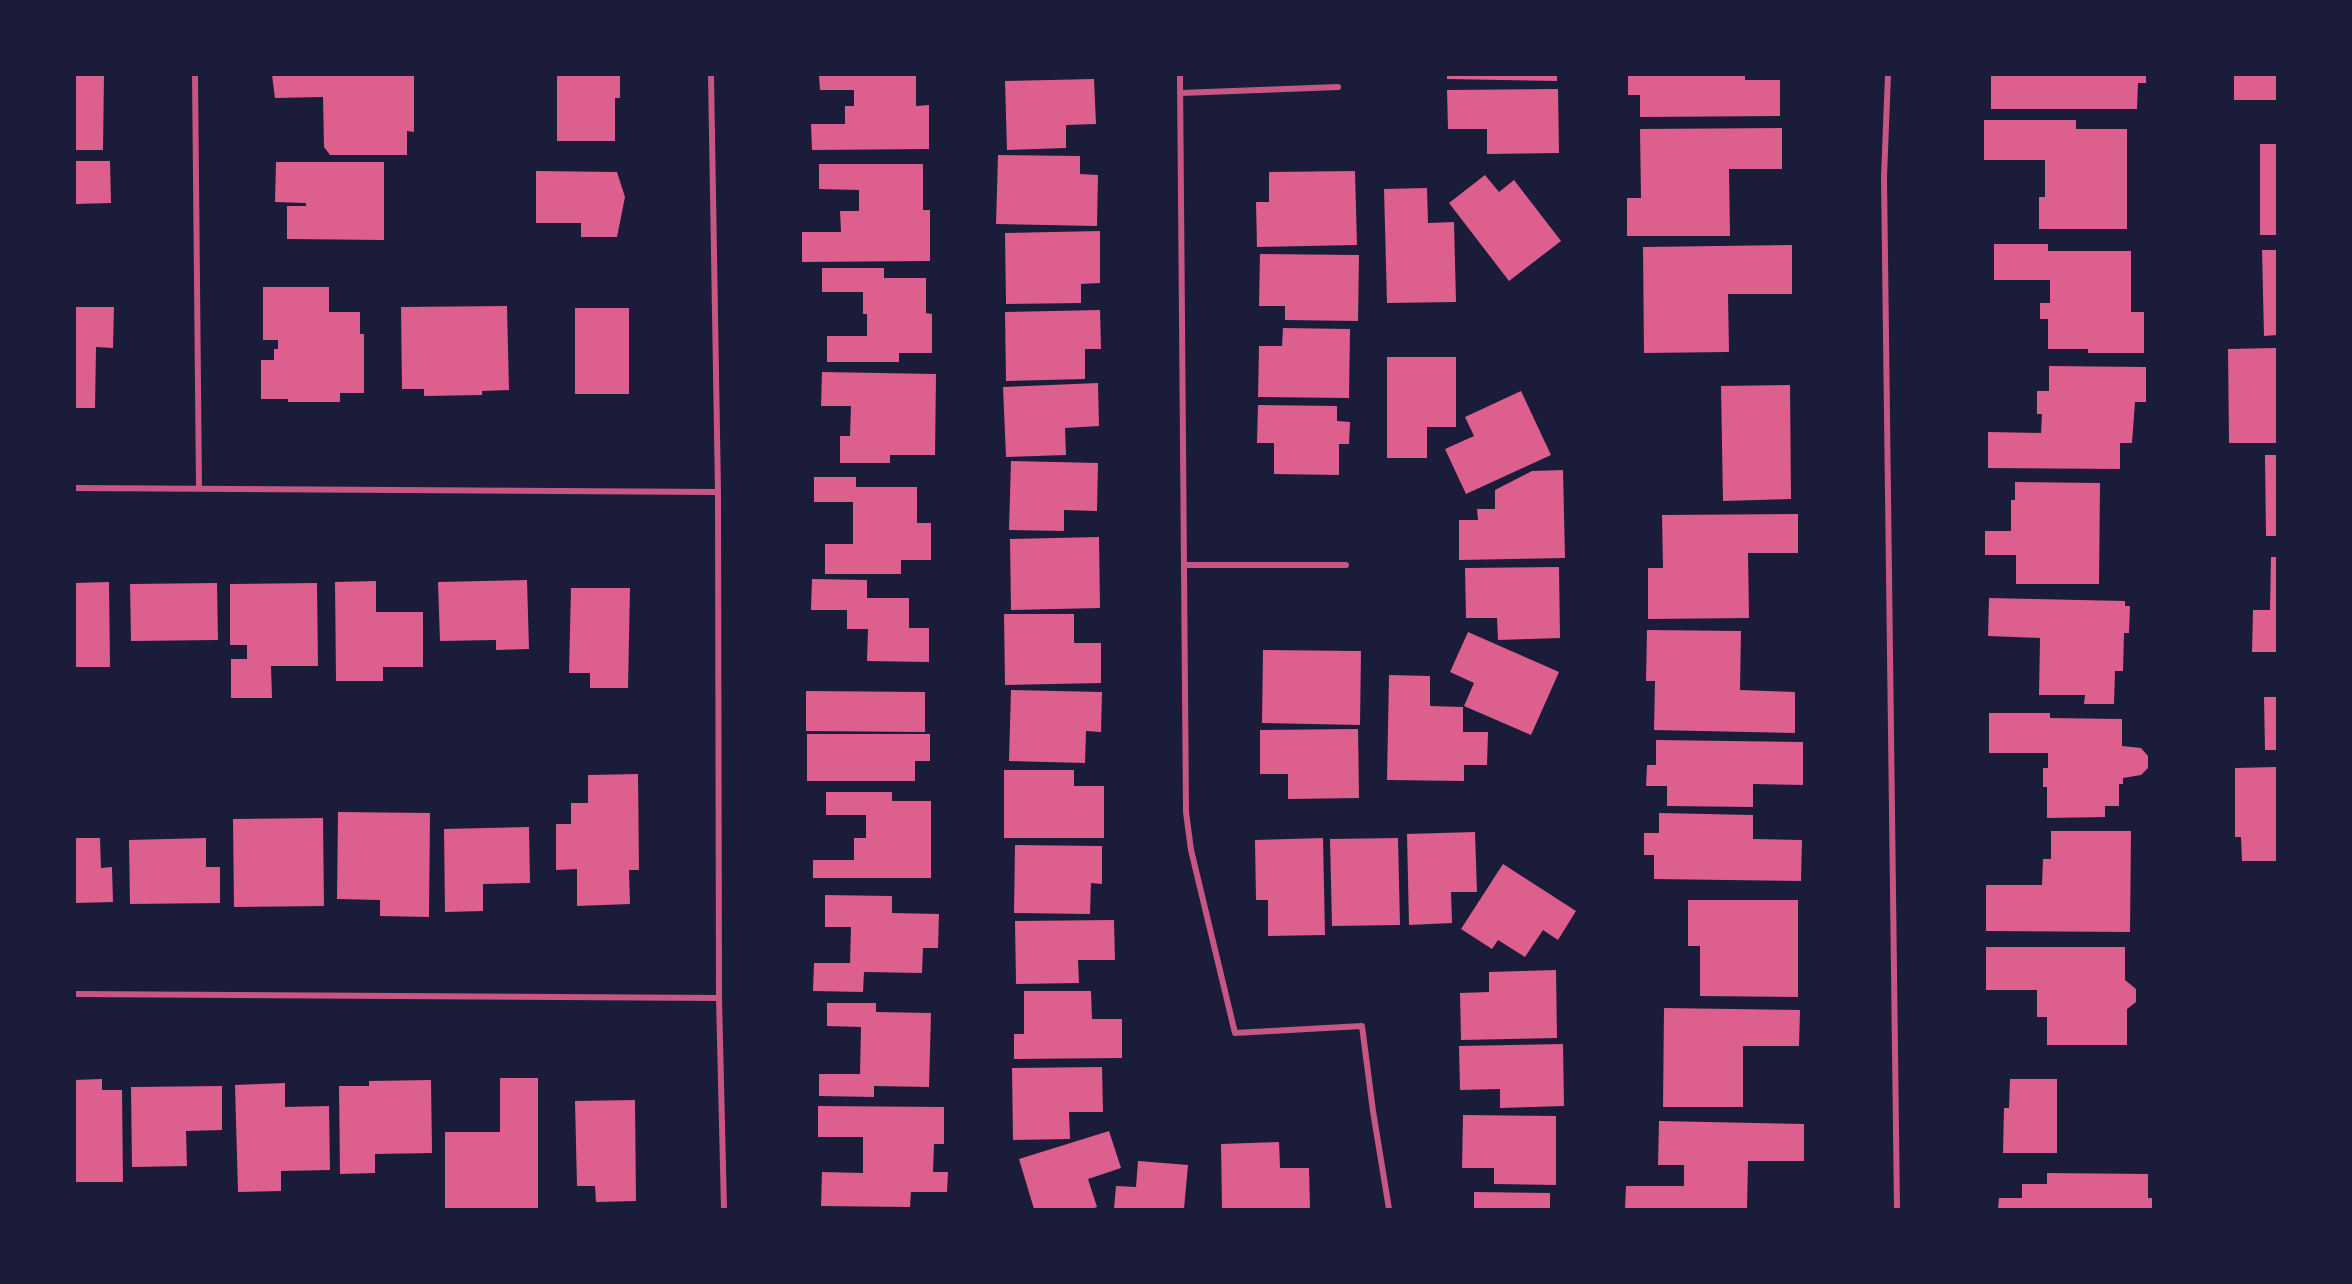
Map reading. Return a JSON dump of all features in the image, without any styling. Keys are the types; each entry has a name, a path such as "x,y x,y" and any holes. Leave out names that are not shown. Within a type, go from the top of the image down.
{"street":[{"path":"195,75 199,489"},
{"path":"711,75 718,492 719,998 724,1209"},
{"path":"1180,75 1186,812 1191,850 1235,1033 1362,1026 1389,1209"},
{"path":"1888,75 1884,177 1897,1209"},
{"path":"1180,93 1338,87"},
{"path":"75,488 718,492"},
{"path":"1184,565 1346,565"},
{"path":"75,994 719,998"}],"building":[{"path":"75,75 104,75 103,150 75,150"},
{"path":"272,75 414,75 414,132 407,131 407,155 330,155 324,147 323,97 275,98"},
{"path":"557,75 620,75 620,98 615,98 615,141 557,141"},
{"path":"819,75 916,75 916,106 929,105 929,149 812,150 811,124 845,124 845,106 854,106 854,90 820,90"},
{"path":"1447,75 1557,75 1557,81 1447,79"},
{"path":"1628,75 1745,75 1745,80 1780,80 1780,116 1640,117 1640,95 1628,95"},
{"path":"1991,75 2146,75 2146,83 2138,83 2137,109 1991,109"},
{"path":"2234,75 2277,75 2277,100 2234,100"},
{"path":"1094,79 1096,124 1066,125 1066,148 1007,150 1005,81"},
{"path":"1558,89 1559,153 1487,154 1487,129 1448,129 1447,90"},
{"path":"1984,120 2076,120 2076,129 2127,129 2127,229 2039,229 2039,197 2045,197 2045,160 1984,160"},
{"path":"1782,128 1782,169 1729,169 1730,236 1627,236 1627,198 1641,198 1640,129"},
{"path":"2260,144 2277,144 2277,235 2260,235"},
{"path":"998,155 1080,156 1080,174 1098,175 1097,226 996,224"},
{"path":"75,161 110,161 111,203 75,204"},
{"path":"276,162 384,162 384,240 287,239 287,206 306,206 306,203 275,202"},
{"path":"819,164 923,164 923,210 930,210 930,261 802,262 802,232 841,232 840,211 859,211 859,190 819,189"},
{"path":"536,171 617,172 625,197 617,237 581,237 581,223 536,223"},
{"path":"1355,171 1357,245 1257,247 1256,202 1269,202 1269,172"},
{"path":"1485,175 1499,192 1514,180 1561,241 1509,281 1449,203"},
{"path":"1427,188 1428,223 1454,222 1456,302 1387,303 1384,189"},
{"path":"1100,231 1100,283 1081,284 1081,303 1006,304 1005,233"},
{"path":"1994,244 2048,244 2048,251 2131,251 2131,312 2144,312 2144,353 2088,353 2088,349 2048,349 2048,319 2040,319 2040,303 2050,303 2050,280 1994,280"},
{"path":"1792,245 1792,294 1728,294 1729,352 1644,353 1643,247"},
{"path":"2262,250 2277,250 2277,335 2264,336"},
{"path":"1260,254 1359,255 1358,321 1285,320 1285,306 1259,306"},
{"path":"822,268 884,268 884,278 926,278 926,313 932,314 932,353 899,353 899,362 827,362 827,336 867,336 867,314 863,314 863,292 822,292"},
{"path":"263,287 329,287 329,312 360,312 360,334 364,334 364,393 340,393 340,402 288,402 288,399 261,399 261,360 274,360 274,349 278,349 278,340 263,340"},
{"path":"507,306 509,390 482,391 482,395 424,396 424,389 402,389 401,307"},
{"path":"75,307 114,307 113,348 96,347 95,408 75,408"},
{"path":"575,308 629,308 629,394 575,394"},
{"path":"1100,310 1101,349 1085,349 1085,379 1006,381 1005,312"},
{"path":"1283,328 1350,329 1349,398 1258,397 1259,346 1282,346"},
{"path":"2277,348 2277,443 2229,443 2228,349"},
{"path":"1387,357 1456,357 1456,427 1427,427 1427,458 1387,458"},
{"path":"2049,366 2146,367 2146,402 2135,402 2132,443 2120,443 2120,469 1988,468 1988,432 2041,433 2042,414 2037,414 2037,391 2049,391"},
{"path":"822,372 936,374 935,455 890,455 890,463 840,463 840,436 850,436 851,406 821,406"},
{"path":"1098,383 1099,426 1065,428 1066,455 1006,457 1003,387"},
{"path":"1790,385 1791,499 1723,501 1721,386"},
{"path":"1521,391 1551,455 1466,494 1445,449 1474,436 1465,417"},
{"path":"1258,405 1337,406 1337,421 1350,422 1349,444 1339,444 1339,475 1274,474 1274,443 1257,443"},
{"path":"2265,455 2277,455 2277,536 2266,536"},
{"path":"1011,461 1098,463 1097,511 1064,510 1064,531 1009,530"},
{"path":"1563,470 1565,558 1459,560 1459,520 1478,520 1477,509 1495,509 1495,490 1532,471"},
{"path":"814,477 856,477 856,487 917,487 917,523 931,523 931,560 901,560 901,574 825,574 825,544 853,544 853,502 814,502"},
{"path":"2015,482 2100,483 2099,584 2016,584 2016,555 1985,555 1985,531 2011,531 2011,500 2015,500"},
{"path":"1798,514 1798,553 1748,553 1749,618 1648,619 1648,568 1663,568 1662,515"},
{"path":"1099,537 1100,608 1011,610 1010,539"},
{"path":"2271,557 2277,557 2277,652 2252,652 2253,610 2270,610"},
{"path":"1559,567 1560,638 1498,640 1497,618 1466,618 1465,568"},
{"path":"812,579 867,580 867,598 909,598 909,628 929,628 929,662 867,661 868,629 847,629 847,610 811,610"},
{"path":"527,580 529,649 496,650 496,640 440,641 438,582"},
{"path":"376,581 376,612 423,612 423,667 383,667 383,681 336,681 335,582"},
{"path":"109,582 110,667 75,667 75,583"},
{"path":"217,583 218,640 131,641 130,584"},
{"path":"317,583 318,666 271,666 272,698 231,698 231,659 247,659 247,645 230,645 230,584"},
{"path":"571,588 630,588 628,688 590,688 590,673 569,673"},
{"path":"1989,598 2125,601 2125,606 2130,606 2129,633 2124,633 2123,671 2115,671 2114,704 2084,704 2085,695 2039,695 2040,638 1988,636"},
{"path":"1004,614 1074,614 1074,643 1101,643 1101,683 1005,685"},
{"path":"1647,630 1741,631 1740,690 1795,692 1795,733 1654,730 1655,681 1646,681"},
{"path":"1468,632 1559,672 1531,735 1464,706 1474,683 1450,672"},
{"path":"1263,650 1361,651 1360,725 1262,723"},
{"path":"1389,675 1430,676 1430,706 1463,707 1463,732 1488,732 1487,765 1464,765 1464,781 1387,780"},
{"path":"1011,690 1102,692 1101,732 1086,731 1085,763 1009,761"},
{"path":"806,691 925,692 925,732 806,731"},
{"path":"2264,697 2277,697 2277,750 2265,750"},
{"path":"1989,713 2050,713 2050,718 2122,719 2122,746 2141,748 2148,756 2148,768 2141,775 2123,778 2123,784 2119,784 2119,806 2105,806 2105,817 2047,818 2047,787 2043,787 2043,768 2048,768 2048,753 1989,753"},
{"path":"1358,729 1359,798 1288,799 1288,774 1260,774 1260,730"},
{"path":"807,734 930,734 930,761 915,761 915,781 807,781"},
{"path":"1656,740 1803,742 1803,785 1753,784 1753,807 1667,806 1667,786 1646,786 1647,765 1656,765"},
{"path":"2277,767 2277,861 2242,861 2241,837 2235,837 2235,768"},
{"path":"1004,770 1074,770 1074,786 1104,786 1104,838 1004,838"},
{"path":"638,774 639,870 629,870 630,904 577,906 577,869 556,870 556,824 571,824 571,803 588,803 588,775"},
{"path":"826,792 892,792 892,801 931,801 931,878 813,878 813,860 854,860 854,838 866,838 866,815 826,815"},
{"path":"338,812 430,813 429,917 380,916 380,900 337,899"},
{"path":"1659,813 1753,815 1753,839 1802,840 1801,881 1654,879 1654,855 1644,855 1644,833 1659,833"},
{"path":"323,818 324,906 234,907 233,819"},
{"path":"529,827 530,883 483,884 483,911 445,912 444,829"},
{"path":"2051,831 2131,831 2130,932 1986,931 1986,885 2042,885 2043,859 2051,859"},
{"path":"1475,832 1477,892 1451,892 1452,923 1409,925 1407,834"},
{"path":"75,838 100,838 101,868 112,867 113,902 75,903"},
{"path":"206,838 206,867 220,867 220,903 130,904 129,840"},
{"path":"1323,838 1325,935 1268,936 1268,900 1256,900 1255,840"},
{"path":"1398,838 1400,925 1332,926 1330,839"},
{"path":"1015,845 1102,846 1102,884 1091,883 1090,914 1014,913"},
{"path":"1503,864 1576,911 1558,940 1543,930 1525,957 1498,940 1492,949 1461,929"},
{"path":"825,895 892,896 892,913 939,914 938,948 923,948 922,973 864,972 863,992 813,991 814,963 850,963 851,927 825,927"},
{"path":"1688,900 1798,900 1798,997 1700,996 1700,946 1688,946"},
{"path":"1114,920 1115,960 1078,960 1079,983 1016,984 1015,921"},
{"path":"1986,947 2125,947 2125,980 2136,989 2136,1002 2127,1009 2127,1045 2047,1045 2047,1017 2037,1017 2037,990 1986,990"},
{"path":"1556,970 1557,1038 1461,1040 1460,993 1489,992 1489,972"},
{"path":"1024,991 1091,991 1092,1019 1122,1019 1122,1058 1014,1059 1014,1034 1024,1034"},
{"path":"827,1003 876,1003 876,1012 931,1013 929,1087 874,1086 874,1097 819,1096 819,1074 860,1074 861,1027 827,1026"},
{"path":"1664,1008 1800,1010 1799,1046 1743,1046 1743,1107 1663,1107"},
{"path":"1563,1044 1564,1106 1500,1108 1500,1089 1460,1090 1459,1046"},
{"path":"1102,1067 1103,1112 1069,1112 1070,1139 1013,1140 1012,1068"},
{"path":"500,1078 538,1078 538,1209 445,1209 445,1132 500,1132"},
{"path":"102,1079 102,1090 122,1090 123,1182 75,1182 75,1080"},
{"path":"2010,1079 2057,1079 2057,1153 2003,1153 2004,1108 2009,1108"},
{"path":"431,1080 432,1153 375,1154 375,1173 340,1174 339,1086 369,1086 369,1081"},
{"path":"285,1083 285,1107 329,1106 330,1170 281,1171 281,1191 238,1192 235,1085"},
{"path":"222,1086 222,1130 186,1131 187,1166 132,1167 131,1087"},
{"path":"635,1100 636,1201 596,1202 595,1186 577,1186 575,1101"},
{"path":"818,1106 944,1107 944,1144 934,1144 933,1172 948,1172 947,1192 911,1192 910,1207 821,1206 822,1172 863,1173 863,1137 818,1137"},
{"path":"1463,1115 1556,1116 1556,1185 1494,1184 1494,1168 1462,1168"},
{"path":"1659,1121 1804,1124 1804,1161 1748,1161 1747,1209 1625,1209 1626,1186 1684,1186 1684,1165 1658,1165"},
{"path":"1109,1131 1121,1168 1088,1179 1097,1207 1091,1209 1034,1209 1019,1159"},
{"path":"1279,1142 1280,1168 1309,1168 1310,1209 1222,1209 1221,1144"},
{"path":"1138,1161 1188,1165 1184,1209 1114,1209 1116,1186 1136,1187"},
{"path":"2047,1173 2148,1174 2148,1198 2152,1198 2152,1209 1998,1209 1999,1198 2022,1198 2022,1184 2047,1184"},
{"path":"1474,1192 1550,1193 1550,1209 1474,1209"}]}
